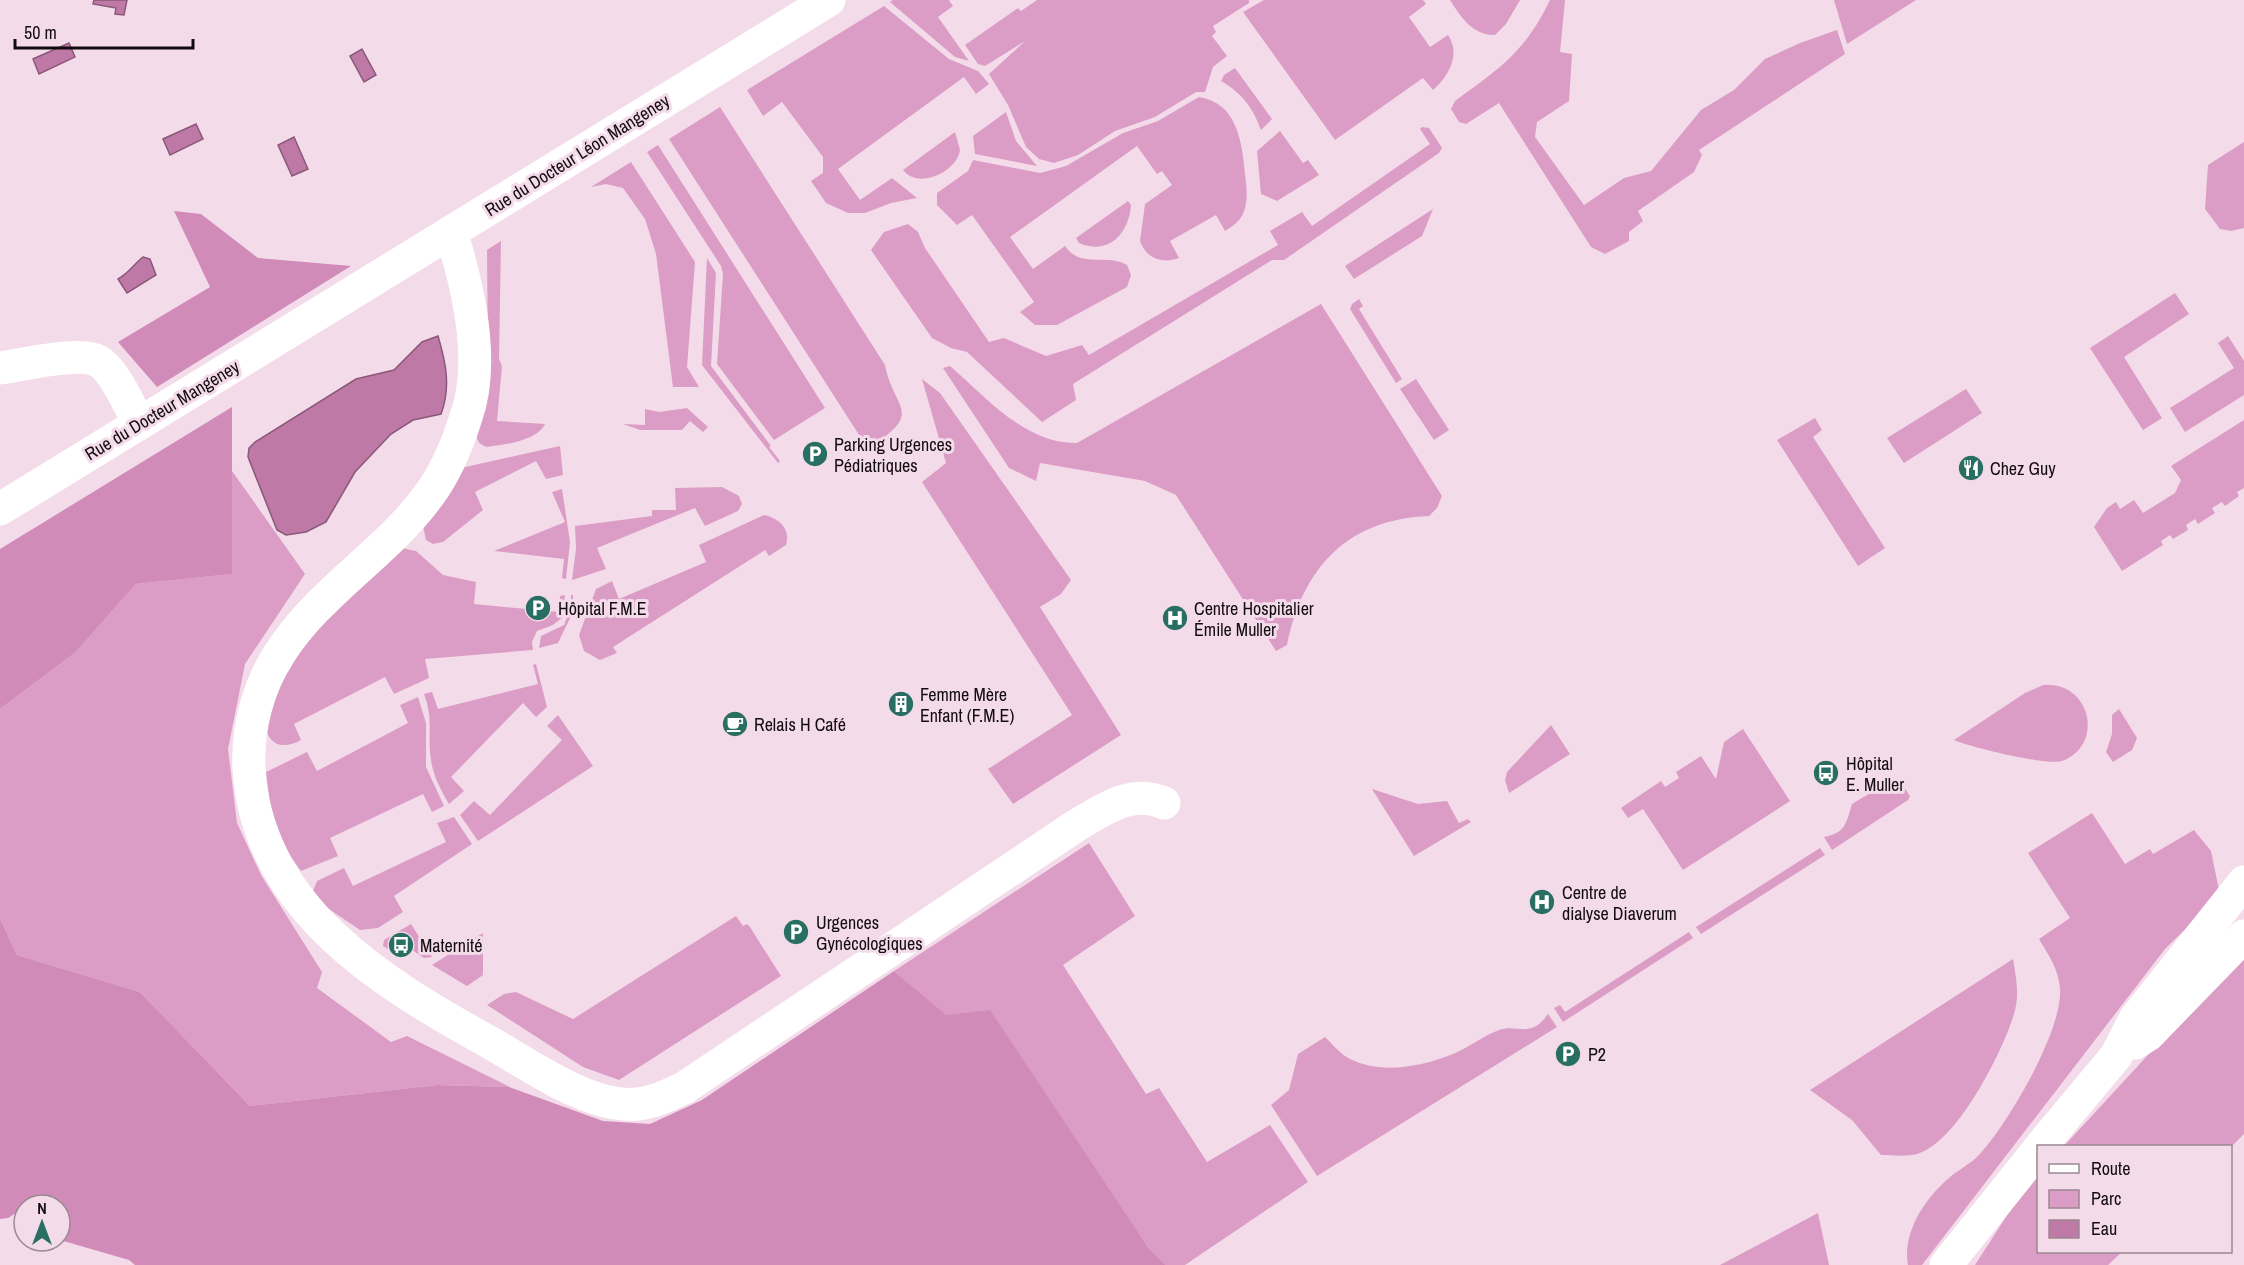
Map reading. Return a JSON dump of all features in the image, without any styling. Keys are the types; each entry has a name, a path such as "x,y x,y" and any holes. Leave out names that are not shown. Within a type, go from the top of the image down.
{"street":[{"name":"Rue du Docteur Léon Mangeney","path":"325,310 829,0"},
{"path":"451,232 466,286 474,359 468,414 452,453 427,498 322,602 280,652 255,708 250,734 250,799 267,850 279,872 307,910 352,954 428,1009 556,1080 601,1101 639,1104 662,1098 684,1088 1077,825 1108,807 1136,797 1150,797 1164,803"},
{"name":"Rue du Docteur Mangeney","path":"0,509 325,310"},
{"path":"0,368 81,358 99,361 112,376 139,424"},
{"path":"2042,1145 2116,1056 2135,1019 2244,882"},
{"path":"2116,1056 2148,1035 2244,936"},
{"path":"1946,1265 2037,1152"}],"green space":[{"path":"893,0 949,0 953,6 938,17 969,61 955,57 890,2"},
{"path":"1037,0 1249,0 1249,3 1213,26 1216,32 1212,36 1227,56 1213,67 1205,92 1196,92 1155,117 1115,131 1078,155 1054,163 1039,159 1026,147 1008,105 989,74 1025,41 985,66 978,64 965,45 1018,8 1021,11"},
{"path":"1264,0 1423,0 1426,4 1409,17 1430,47 1448,35 1453,50 1451,64 1444,78 1433,90 1423,78 1335,140 1243,12"},
{"path":"1450,0 1520,0 1506,24 1495,35 1480,32 1468,24"},
{"path":"1550,0 1565,0 1560,52 1572,54 1569,101 1537,122 1535,137 1584,205 1624,178 1651,171 1701,110 1734,90 1765,59 1837,30 1845,54 1699,150 1702,155 1694,172 1638,211 1643,221 1629,232 1629,241 1605,254 1591,247 1499,103 1466,124 1459,122 1451,109 1455,101 1485,79 1521,46 1541,18"},
{"path":"1834,0 1916,0 1847,44"},
{"path":"884,6 949,59 978,71 989,84 976,94 964,77 838,169 860,200 892,178 917,198 891,203 865,213 848,213 826,203 811,181 823,173 823,157 782,102 763,116 747,90"},
{"path":"1235,68 1272,119 1261,130 1246,102 1221,81 1224,75"},
{"path":"1199,97 1222,107 1235,125 1242,149 1247,191 1245,208 1240,219 1225,231 1216,215 1170,241 1179,258 1161,260 1151,256 1140,241 1145,204 1172,185 1162,171 1157,174 1137,146 1010,237 1033,269 1065,246 1078,257 1111,260 1127,265 1131,275 1127,287 1057,325 1035,325 1020,312 1034,302 972,215 957,225 937,205 937,193 968,171 973,160 1040,173 1066,166 1123,133 1158,121"},
{"path":"720,107 885,365 902,416 889,433 874,444 861,438 669,139"},
{"path":"1006,112 1016,141 1037,166 975,154 973,136"},
{"path":"1429,128 1442,148 1439,153 1284,260 1272,260 1073,384 1076,400 1042,422 967,352 951,348 932,338 871,250 884,232 908,224 918,232 925,248 989,342 1004,338 1046,356 1082,345 1089,355 1278,245 1270,231 1302,212 1312,226 1430,144 1420,129"},
{"path":"1280,131 1303,163 1308,160 1319,175 1277,201 1261,194 1257,151"},
{"path":"955,132 960,150 952,165 945,171 936,176 918,178 910,176 903,170"},
{"path":"2244,142 2244,228 2231,231 2220,229 2205,209 2208,165"},
{"path":"658,145 825,408 774,440 717,364 723,274 721,266 647,152"},
{"path":"631,162 695,262 687,367 699,387 673,387 656,254 645,219 623,188 606,184 591,187"},
{"path":"1128,201 1131,205 1126,225 1116,239 1100,246 1079,243 1076,238"},
{"path":"1433,209 1422,236 1354,279 1345,266"},
{"path":"501,241 499,359 502,366 497,421 545,424 541,430 527,438 486,447 479,443 475,434 488,356 487,250"},
{"path":"707,258 716,273 711,366 771,446 769,447 780,461 778,463 702,365"},
{"path":"2175,293 2189,314 2124,357 2162,418 2143,430 2090,348"},
{"path":"1359,299 1363,306 1359,309 1402,379 1396,383 1350,309 1352,304"},
{"path":"1321,304 1442,496 1437,508 1429,516 1400,519 1375,526 1334,552 1318,571 1305,592 1294,617 1287,645 1276,651 1176,495 1145,481 1040,463 1036,481 1009,468 943,368 950,366 992,404 1023,427 1040,436 1077,443"},
{"path":"2228,336 2244,361 2244,395 2185,432 2170,408 2234,368 2218,343"},
{"path":"922,379 940,393 1071,580 1061,594 1040,607 1121,735 1013,804 988,769 1072,715 922,482 946,463"},
{"path":"1416,379 1449,430 1434,440 1400,389"},
{"path":"1966,389 1982,413 1904,463 1887,438"},
{"path":"687,408 708,427 703,432 690,421 682,430 640,430 623,424 645,425 645,409 659,412"},
{"path":"1815,418 1822,430 1813,437 1885,548 1858,566 1777,440"},
{"path":"2244,420 2244,488 2237,492 2239,496 2225,506 2222,502 2212,508 2215,513 2198,524 2195,519 2186,525 2188,530 2173,539 2170,535 2161,541 2163,545 2122,571 2094,527 2107,508 2116,502 2120,509 2134,500 2143,513 2175,493 2181,480 2171,466"},
{"path":"560,446 563,475 546,479 536,461 475,492 483,510 443,542 433,544 426,540 423,526 461,468"},
{"path":"232,471 305,574 245,664 228,749 237,823 261,875 322,972 317,988 391,1042 407,1036 510,1087 437,1085 250,1106 140,992 17,955 0,918 0,709 76,652 136,584 231,574"},
{"path":"722,487 739,496 742,504 738,511 705,526 695,508 597,548 606,569 572,580 576,549 575,526 652,516 652,510 676,510 675,488"},
{"path":"562,489 570,542 566,579 562,578 564,559 494,551 565,522 552,492"},
{"path":"764,515 783,525 787,534 786,545 769,556 765,550 613,647 617,653 600,660 584,651 579,635 596,589 612,581 619,599 706,562 699,545"},
{"path":"401,548 416,551 443,575 476,582 474,604 559,612 560,596 565,595 563,617 553,625 537,631 532,642 533,650 425,659 429,678 394,694 385,677 294,724 301,740 285,745 276,743 266,730 272,699 305,642"},
{"path":"571,595 573,595 573,612 558,643 539,648 541,636 564,625 571,607"},
{"path":"536,664 547,707 536,717 523,703 451,777 464,791 449,804 432,766 430,720 424,694 432,692 438,709 538,684 533,665"},
{"path":"2043,685 2059,686 2072,693 2081,703 2087,716 2088,729 2084,742 2075,753 2062,761 2041,761 1991,751 1954,740 2025,693"},
{"path":"418,697 426,723 426,767 444,806 432,812 423,794 330,838 338,856 301,871 273,832 266,772 307,752 317,771 408,723 400,705"},
{"path":"2119,709 2137,738 2132,750 2113,762 2106,752 2112,734 2112,715"},
{"path":"558,715 593,766 478,841 460,815 474,801 490,815 562,740 547,726"},
{"path":"1551,725 1570,754 1509,793 1505,780 1507,772"},
{"path":"1743,729 1790,801 1683,870 1643,809 1628,818 1621,808 1661,781 1665,787 1679,778 1676,772 1701,756 1716,779 1724,742"},
{"path":"1890,781 1901,783 1910,796 1908,800 1832,850 1824,837 1841,830 1852,804"},
{"path":"1372,789 1418,804 1447,801 1459,823 1468,819 1471,822 1414,856"},
{"path":"2092,813 2125,864 2150,849 2153,854 2194,830 2211,851 2220,895 2165,949 1922,1265 1908,1265 1908,1241 1917,1217 1940,1186 1975,1159 1990,1142 2031,1077 2053,1028 2059,1007 2059,982 2049,956 2039,939 2070,918 2028,853"},
{"path":"454,817 472,844 394,896 403,912 378,928 360,930 317,901 313,891 317,881 344,868 353,886 446,842 437,823"},
{"path":"1089,843 1135,916 1063,965 1146,1094 1159,1088 1207,1162 1270,1125 1308,1182 1185,1265 1166,1265 1147,1246 946,1016 894,971"},
{"path":"1820,848 1825,855 1701,934 1696,927"},
{"path":"736,916 743,926 747,924 750,927 781,976 619,1080 583,1067 487,1005 504,994 516,992 573,1019"},
{"path":"411,924 432,957 424,958 396,939 388,949 383,946 384,940"},
{"path":"1689,932 1693,938 1563,1022 1554,1008 1560,1005 1565,1012"},
{"path":"483,933 483,975 467,986 432,965"},
{"path":"2244,951 2244,1134 2232,1146 2065,1145"},
{"path":"2013,959 2017,987 2016,1007 2000,1050 1962,1115 1932,1146 1913,1155 1881,1155 1852,1120 1810,1090"},
{"path":"1548,1014 1557,1027 1317,1176 1271,1105 1289,1090 1298,1054 1325,1037 1342,1054 1358,1062 1385,1068 1413,1066 1453,1054 1499,1030 1529,1029 1541,1022"},
{"path":"2037,1175 2037,1253 2121,1253 2108,1265 1975,1265 2024,1189"},
{"path":"1818,1213 1829,1265 1720,1265"}],"shaded area":[{"path":"174,211 201,214 258,258 351,266 157,387 118,342 210,287"},
{"path":"232,407 232,574 136,584 76,652 0,709 0,549"},
{"path":"0,918 17,955 140,992 250,1106 437,1085 509,1087 603,1121 650,1124 702,1100 894,971 946,1015 990,1010 1147,1246 1166,1265 135,1265 129,1260 72,1243 72,1193 12,1193 12,1216 0,1219"}],"water":[{"path":"94,0 127,0 124,15 115,14 116,8 93,4"},
{"path":"69,43 75,57 39,74 33,59"},
{"path":"362,49 376,75 364,82 350,56"},
{"path":"196,124 203,139 170,155 163,139"},
{"path":"294,137 308,169 292,176 278,145"},
{"path":"143,257 150,259 156,275 127,293 118,279"},
{"path":"438,336 447,385 441,414 413,420 391,434 355,472 326,522 306,532 286,535 277,530 248,457 249,448 356,379 394,370 422,342"}],"place":[{"name":"Parking Urgences Pédiatriques","path":"815,454"},
{"name":"Chez Guy","path":"1971,468"},
{"name":"Hôpital F.M.E","path":"538,608"},
{"name":"Centre Hospitalier Émile Muller","path":"1175,618"},
{"name":"Femme Mère Enfant (F.M.E)","path":"901,704"},
{"name":"Relais H Café","path":"735,724"},
{"name":"Hôpital E. Muller","path":"1826,773"},
{"name":"Centre de dialyse Diaverum","path":"1542,902"},
{"name":"Urgences Gynécologiques","path":"796,932"},
{"name":"Maternité","path":"401,945"},
{"name":"P2","path":"1568,1054"}]}
